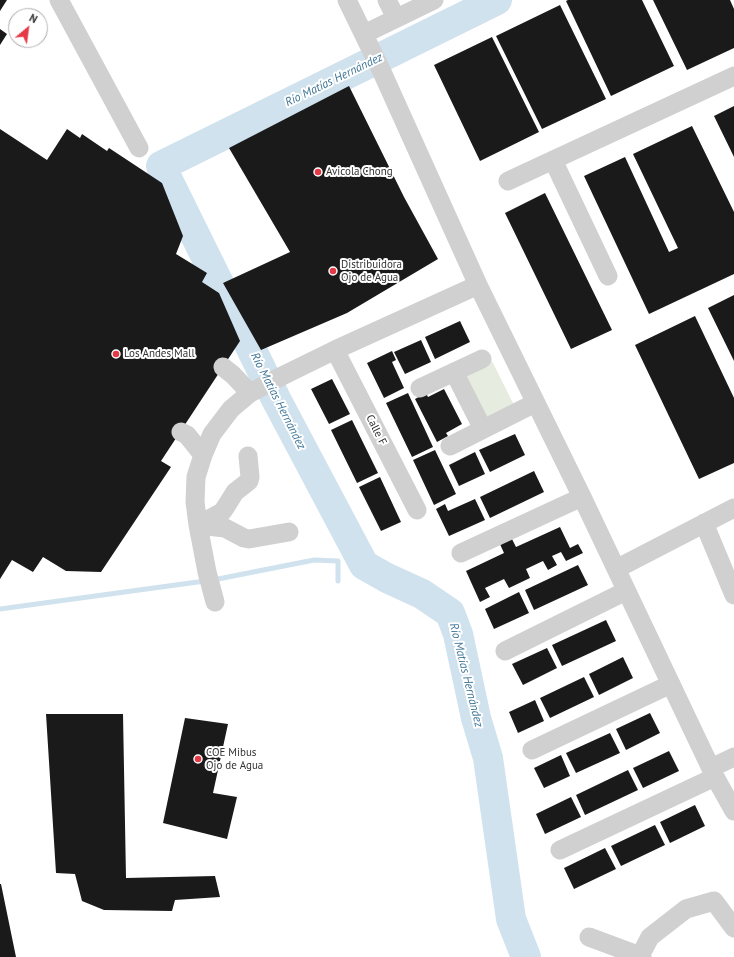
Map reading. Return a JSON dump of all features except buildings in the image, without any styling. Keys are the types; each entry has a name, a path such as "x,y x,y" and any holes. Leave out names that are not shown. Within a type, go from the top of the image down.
{"street":[{"path":"59,0 139,148"},
{"path":"347,0 382,72 478,285 582,497 713,772 734,811"},
{"path":"387,0 396,18"},
{"path":"367,40 396,18 434,0"},
{"path":"508,181 734,76"},
{"path":"553,160 608,276"},
{"path":"214,599 198,525 195,502 196,477 202,454 212,434 231,409 255,390 282,376 335,350 478,285"},
{"name":"Calle F","path":"335,350 417,510"},
{"path":"420,388 482,359"},
{"path":"223,367 255,390"},
{"path":"454,372 483,429"},
{"path":"450,446 535,403"},
{"path":"202,454 184,434 212,434"},
{"path":"198,525 222,512 235,492 249,481 248,456"},
{"path":"461,553 582,497"},
{"path":"616,569 734,508"},
{"path":"704,523 734,595"},
{"path":"198,525 225,528 249,539 289,532"},
{"path":"505,651 626,591"},
{"path":"532,750 671,684"},
{"path":"560,850 713,772 734,757"},
{"path":"589,937 641,957 650,936 686,909 714,901 734,928"}],"shaded area":[{"path":"492,361 514,405 489,417 486,416 466,376 468,373"}],"waterway":[{"name":"Río Matías Hernández","path":"497,0 161,166 276,399 364,565 387,578 422,594 450,613 458,634 476,718 488,758 511,919 526,957"},
{"path":"213,580 314,560 338,561 338,581"},
{"path":"0,609 205,581"}],"place":[{"name":"Avicola Chong","path":"318,172"},
{"name":"Distribuidora Ojo de Agua","path":"333,271"},
{"name":"Los Andes Mall","path":"116,354"},
{"name":"COE Mibus Ojo de Agua","path":"198,759"}]}
